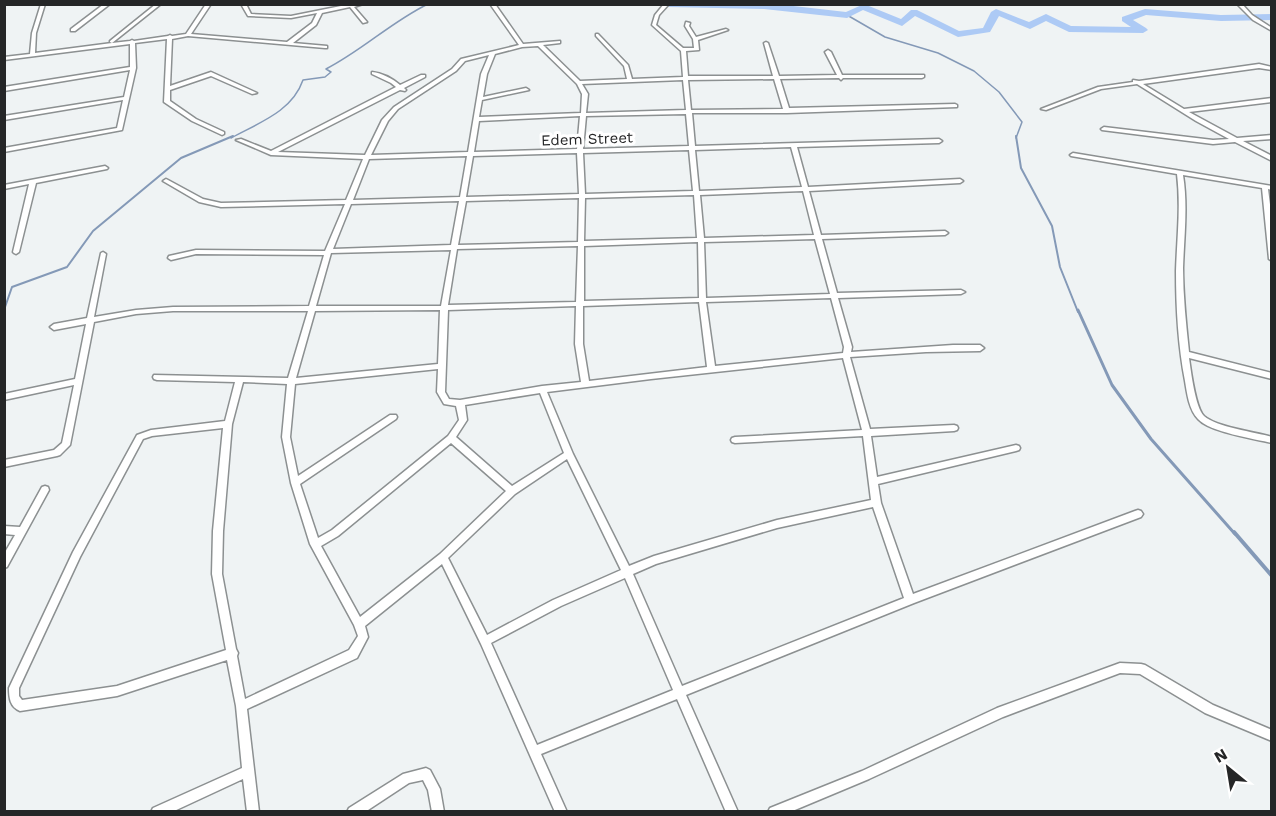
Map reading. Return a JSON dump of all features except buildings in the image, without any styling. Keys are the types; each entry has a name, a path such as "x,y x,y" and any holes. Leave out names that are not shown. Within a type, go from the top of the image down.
{"street":[{"path":"32,55 34,33 43,4"},
{"path":"73,30 108,4"},
{"path":"109,44 133,28 159,4"},
{"path":"188,35 209,4"},
{"path":"243,4 250,15 280,17 361,4"},
{"path":"492,4 522,46"},
{"path":"667,4 654,25 682,50 684,59 691,111 701,240 703,301 711,369"},
{"path":"1239,4 1249,16 1272,30"},
{"path":"351,6 365,21"},
{"path":"288,44 314,24 320,12"},
{"path":"684,59 694,55 697,48 695,39 687,26 688,22"},
{"path":"695,39 726,30"},
{"path":"4,58 188,35 325,47"},
{"path":"598,35 626,66 630,81"},
{"path":"170,36 167,102 194,120 222,133"},
{"path":"4,150 120,129 133,68 132,41"},
{"path":"241,706 353,654 363,637 359,624 315,544 295,483 286,437 291,381 310,310 329,252 367,157 386,120 396,108 454,70 463,60 522,46 558,42"},
{"path":"766,43 787,111"},
{"path":"538,44 579,83 585,94 580,150 582,195 579,344 585,383"},
{"path":"682,50 697,48"},
{"path":"493,52 484,74 444,308 441,392 447,402 460,403 585,383 846,355 924,348 980,348"},
{"path":"828,52 841,78"},
{"path":"1044,109 1082,93 1135,81 1259,66 1272,69"},
{"path":"4,88 133,68"},
{"path":"374,73 393,82 401,89 415,94"},
{"path":"167,89 211,74 254,93"},
{"path":"271,153 423,76"},
{"path":"579,83 687,78 922,76"},
{"path":"1135,81 1182,111 1272,159"},
{"path":"480,99 526,90"},
{"path":"4,118 127,98"},
{"path":"1182,111 1272,100"},
{"path":"477,119 584,113 787,111 954,105"},
{"path":"1104,129 1206,142 1272,137"},
{"name":"Edem Street","path":"239,140 271,153 367,157 580,150 794,147 939,141"},
{"path":"794,147 848,347 846,355 867,434 876,503 910,600"},
{"path":"1073,155 1269,187 1272,259"},
{"path":"4,187 105,168"},
{"path":"1180,172 1184,226 1180,282 1189,387 1199,417 1209,423 1272,440"},
{"path":"16,252 33,181"},
{"path":"166,181 210,204 350,203 696,193 960,182"},
{"path":"171,258 196,252 329,252 945,233"},
{"path":"4,464 49,456 63,449 103,254"},
{"path":"54,327 136,312 173,309 444,308 835,298 961,292"},
{"path":"1186,354 1272,376"},
{"path":"157,377 291,381 442,366"},
{"path":"240,380 228,424 218,531 217,574 233,653 253,812"},
{"path":"4,398 78,381"},
{"path":"542,389 569,454 627,572 732,812"},
{"path":"315,544 335,533 451,438 463,420 460,403"},
{"path":"295,483 393,417"},
{"path":"228,424 151,433 140,437 76,555 14,688 14,698 21,706 117,691 233,653"},
{"path":"735,440 954,428"},
{"path":"451,438 512,491"},
{"path":"873,482 1016,447"},
{"path":"359,624 443,557 512,491 569,454"},
{"path":"4,564 45,490"},
{"path":"485,641 556,603 654,560 777,524 876,503"},
{"path":"535,751 910,600 1138,514"},
{"path":"4,530 22,531"},
{"path":"443,557 485,641 561,812"},
{"path":"774,812 865,775 1001,712 1120,668 1141,669 1209,709 1272,736"},
{"path":"156,812 248,771"},
{"path":"353,812 406,778 426,774 435,789 438,812"}],"waterway":[{"path":"231,138 283,108 298,91 303,80 325,77 331,72 326,69 428,4"},
{"path":"669,4 764,6 847,15 863,7 902,23 914,12 958,34 987,30 996,12 1030,26 1046,17 1069,29 1143,30 1125,19 1145,12 1221,18 1272,17"},
{"path":"847,15 885,37 938,53 974,71 999,92 1022,122 1016,137"},
{"path":"4,310 12,287 67,267 93,231 181,158 233,136"},
{"path":"1016,137 1021,168 1052,226 1060,267 1078,312"},
{"path":"1078,310 1112,385 1151,439 1235,534"},
{"path":"1234,532 1272,576"},
{"path":"1272,660 1272,667"}]}
